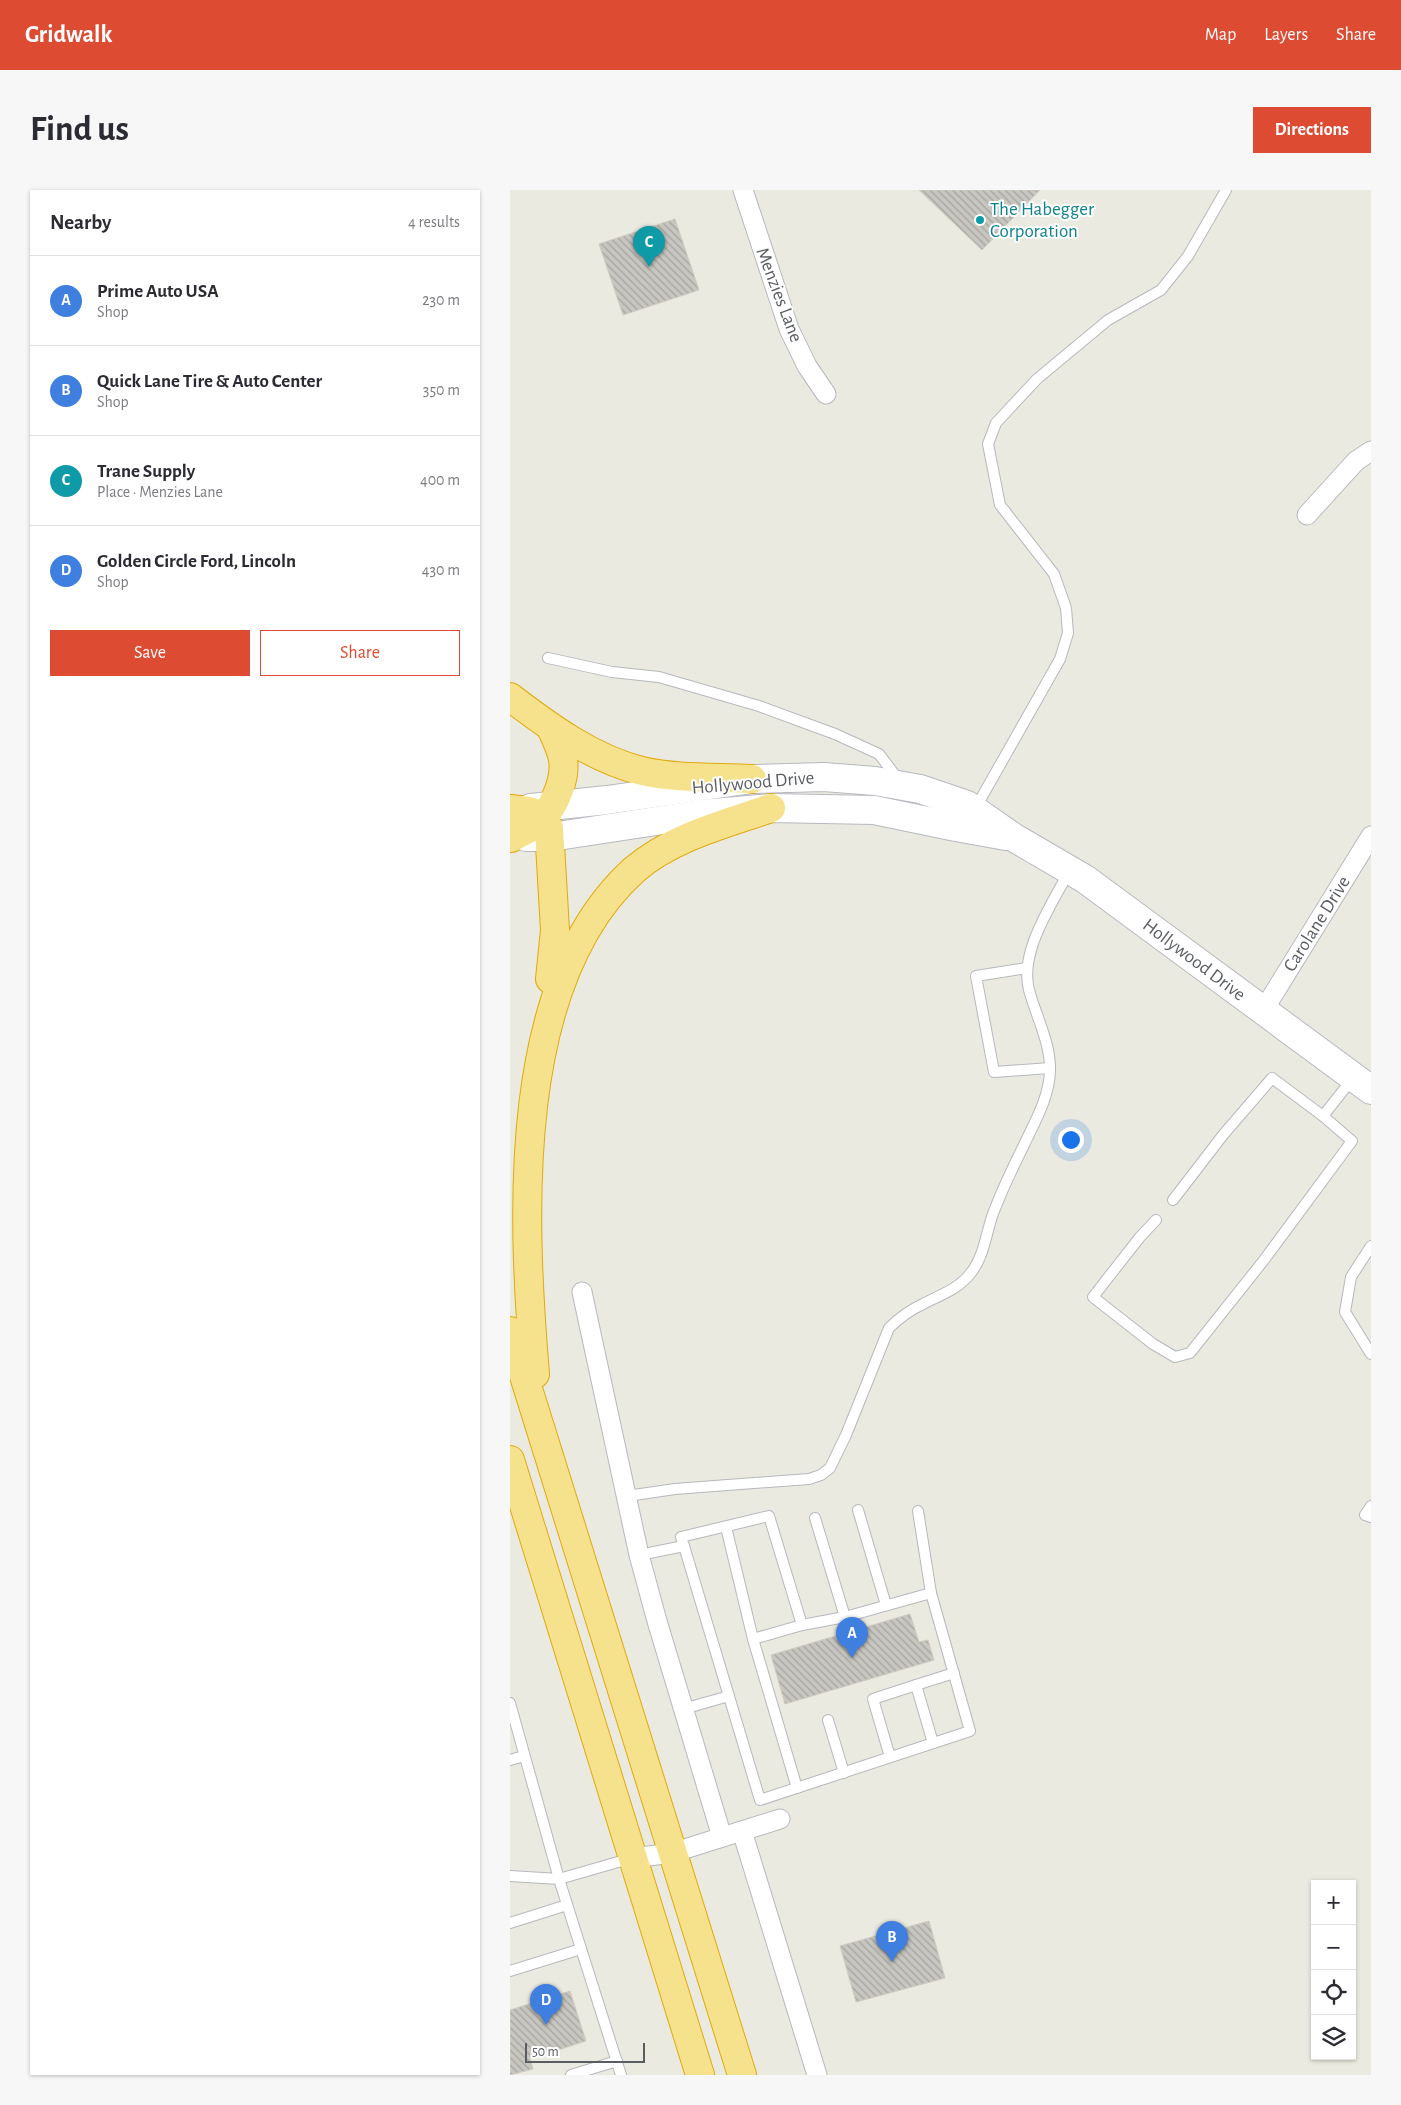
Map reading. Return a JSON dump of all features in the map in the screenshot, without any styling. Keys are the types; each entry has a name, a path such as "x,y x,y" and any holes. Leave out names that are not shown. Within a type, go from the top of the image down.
{"highway":[{"path":"510,697 552,730 614,762 642,771 752,779"},
{"path":"539,1426 526,1275 526,1189 534,1076 547,1013 555,930 548,820 560,789 563,759 552,730"},
{"path":"547,1013 576,943 607,895 628,875 661,851 686,839 771,808"},
{"path":"510,809 535,812 548,820"},
{"path":"510,1331 742,2075"},
{"path":"510,1460 700,2075"},
{"path":"510,1484 530,1526"}],"main road":[{"name":"Hollywood Drive","path":"510,838 548,820 752,779 824,776 920,789 967,805 1013,837 1100,890 1362,1084"},
{"name":"Hollywood Drive","path":"548,820 702,814 771,808 874,810 1013,837"}],"street":[{"name":"Menzies Lane","path":"743,190 789,329 807,366 826,394"},
{"path":"1307,516 1356,461 1371,451"},
{"name":"Carolane Drive","path":"1263,1011 1371,836"},
{"path":"582,1292 639,1555 722,1837"},
{"path":"632,1858 672,1853 780,1820"},
{"path":"742,1831 817,2075"}],"lane":[{"path":"975,810 1060,659 1068,633 1066,608 1054,574 1000,505 988,444 996,423 1037,379 1108,320 1161,290 1188,256 1226,190"},
{"path":"548,658 612,672 659,677 759,706 835,734 878,754 903,786"},
{"path":"627,1496 675,1489 809,1479 820,1475 830,1468 846,1435 889,1328 901,1316 961,1284 972,1272 985,1244 991,1217 1004,1185 1044,1103 1049,1085 1048,1051 1028,988 1027,968 1030,948 1069,870"},
{"path":"1027,968 976,976 994,1072 1050,1068"},
{"path":"1156,1220 1140,1237 1093,1297 1153,1344 1175,1357 1190,1353 1264,1260 1352,1142 1323,1116 1272,1078 1223,1135 1173,1200"},
{"path":"1323,1116 1362,1084"},
{"path":"1371,1246 1351,1277 1345,1312 1371,1354"},
{"path":"1371,1506 1365,1515 1371,1517"},
{"path":"858,1510 886,1605"},
{"path":"802,1624 769,1516 682,1537 760,1800 970,1731 931,1593 918,1510"},
{"path":"815,1518 845,1617"},
{"path":"726,1527 753,1639 797,1788"},
{"path":"639,1555 684,1546"},
{"path":"753,1639 802,1624 845,1617 931,1593"},
{"path":"890,1757 874,1699 954,1673"},
{"path":"916,1685 933,1743"},
{"path":"683,1709 729,1696"},
{"path":"510,1703 559,1880 621,2075"},
{"path":"828,1720 844,1773"},
{"path":"510,1760 524,1756"},
{"path":"510,1876 559,1880 632,1858"},
{"path":"510,1923 567,1905"},
{"path":"510,1971 581,1949"},
{"path":"572,2075 617,2061"}],"building":[{"name":"The Habegger Corporation","path":"919,190 1040,190 982,250"},
{"path":"675,219 699,290 623,315 599,244"},
{"path":"910,1614 919,1642 928,1640 934,1660 785,1704 771,1655"},
{"path":"929,1921 945,1978 856,2002 840,1946"},
{"path":"570,1991 586,2041 530,2059 533,2069 510,2075 510,2010"}],"place":[{"name":"The Habegger Corporation","path":"980,220"},
{"name":"Trane Supply","path":"649,267"},
{"name":"Prime Auto USA","path":"852,1658"},
{"name":"Quick Lane Tire & Auto Center","path":"892,1962"},
{"name":"Golden Circle Ford, Lincoln","path":"546,2025"}]}
